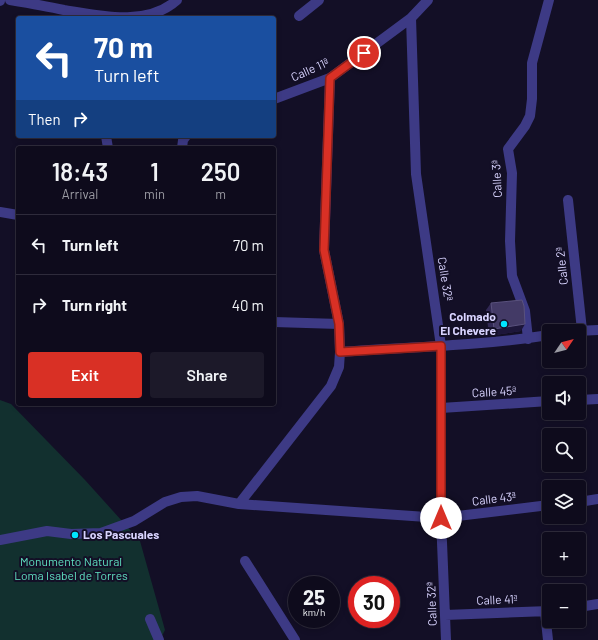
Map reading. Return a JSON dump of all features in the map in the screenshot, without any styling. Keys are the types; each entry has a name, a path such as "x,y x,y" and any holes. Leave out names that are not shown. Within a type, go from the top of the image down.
{"street":[{"path":"10,0 100,16"},
{"path":"136,16 161,11 177,0"},
{"path":"299,16 319,0"},
{"name":"Calle 11ª","path":"276,98 330,78 411,18 428,0"},
{"name":"Calle 3ª","path":"528,339 525,311 512,276 510,241 512,173 508,149 525,126 530,116 532,99 532,63 549,0"},
{"name":"Calle 32ª","path":"411,18 416,174 441,346 441,518 446,640"},
{"path":"239,504 331,386 339,367 339,324 324,250 330,78"},
{"name":"Calle 2ª","path":"568,200 579,324"},
{"path":"0,212 16,215"},
{"path":"276,322 339,324"},
{"path":"586,331 598,330"},
{"path":"340,352 441,346 528,339 542,336"},
{"path":"586,399 598,398"},
{"name":"Calle 45ª","path":"441,408 542,401"},
{"name":"Calle 43ª","path":"0,540 47,531 71,534 101,533 134,521 165,502 181,497 197,496 239,504 441,518 542,506"},
{"path":"586,501 598,500"},
{"path":"245,560 295,640"},
{"path":"586,606 598,604"},
{"name":"Calle 41ª","path":"445,615 542,612"},
{"path":"150,619 159,640"},
{"path":"548,628 548,640"}],"green space":[{"name":"Monumento Natural Loma Isabel de Torres","path":"0,400 11,404 85,480 140,541 165,630 160,640 0,640"}],"building":[{"path":"522,300 524,306 525,324 494,329 491,303"}],"place":[{"name":"Colmado El Chevere","path":"504,324"},
{"name":"Los Pascuales","path":"75,535"}],"route":[{"path":"364,53 330,78 324,250 339,324 340,352 441,346 441,518"}]}
